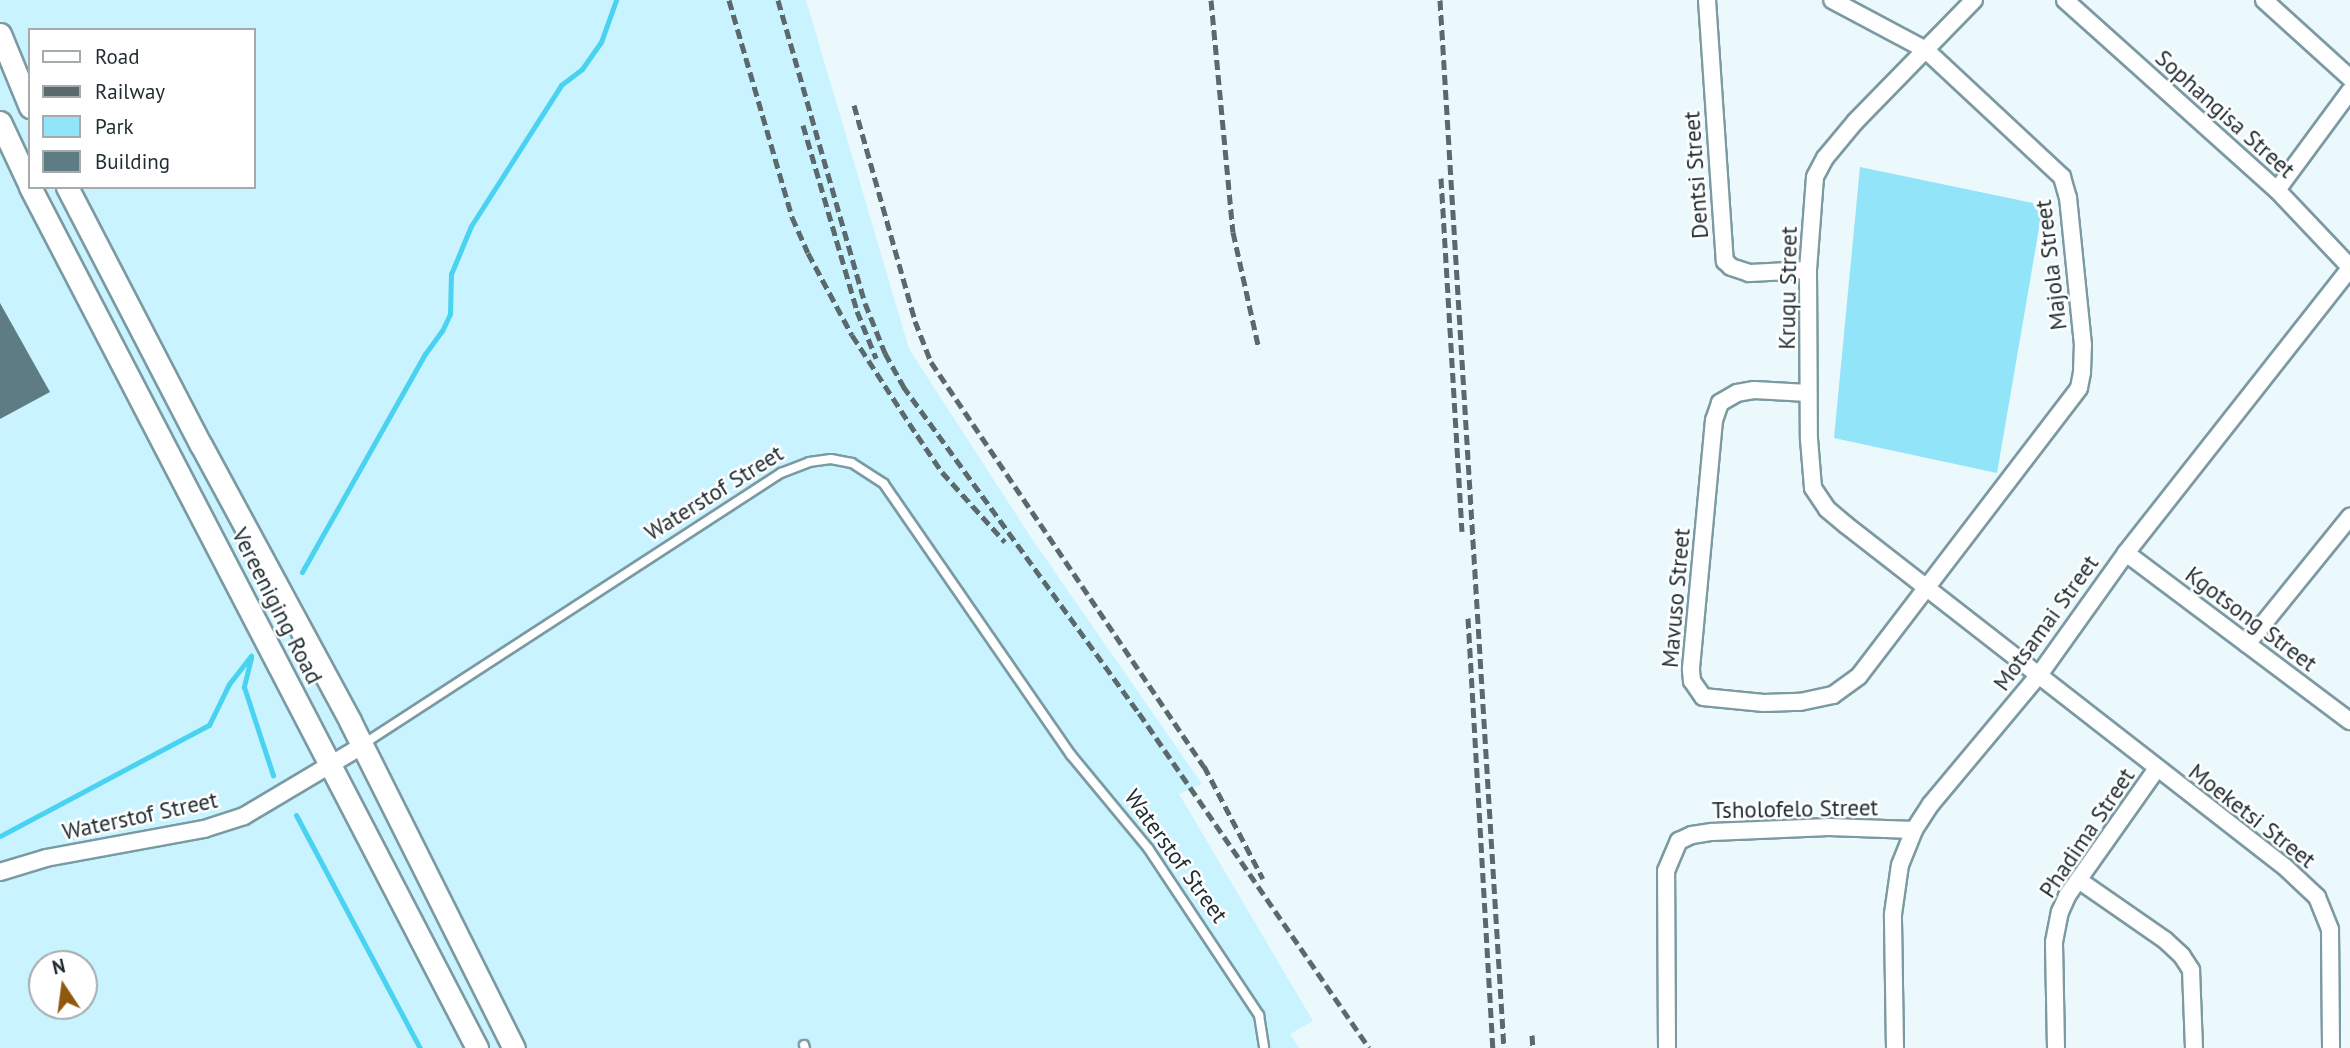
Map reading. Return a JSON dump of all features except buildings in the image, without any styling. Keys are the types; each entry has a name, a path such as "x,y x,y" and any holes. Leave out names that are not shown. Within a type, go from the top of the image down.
{"main road":[{"path":"0,34 28,102"},
{"name":"Vereeniging Road","path":"0,122 28,183"},
{"name":"Vereeniging Road","path":"31,189 477,1048"},
{"name":"Vereeniging Road","path":"68,189 362,746 514,1048"}],"street":[{"name":"Dentsi Street","path":"1707,0 1725,261 1731,267 1749,273 1808,270"},
{"name":"Majola Street","path":"1832,0 1926,50 2062,177 2068,198 2083,359 2079,388 1924,587"},
{"name":"Kruqu Street","path":"1924,587 1827,509 1813,488 1808,393 1808,270 1815,177 1855,122 1974,0"},
{"name":"Sophangisa Street","path":"2065,0 2277,190 2350,267"},
{"path":"2264,0 2350,78"},
{"path":"2277,190 2350,91"},
{"name":"Motsamai Street","path":"1895,1048 1894,914 1900,865 1914,830 1931,804 2039,675 2126,553 2350,267"},
{"name":"Mavuso Street","path":"1808,393 1754,390 1737,393 1720,403 1714,420 1691,670 1697,690 1703,697 1715,700 1764,703 1800,702 1833,695 1859,676 1924,587"},
{"path":"2247,644 2350,517"},
{"name":"Kgotsong Street","path":"2126,553 2350,721"},
{"name":"Moeketsi Street","path":"1924,587 2039,675 2156,770 2285,867 2317,897 2330,930 2331,1048"},
{"name":"Waterstof Street","path":"0,872 46,858 204,829 244,816 331,767 362,746"},
{"name":"Phadima Street","path":"2056,1048 2056,924 2067,897 2156,770"},
{"name":"Tsholofelo Street","path":"1667,1048 1666,872 1679,841 1692,835 1712,832 1829,828 1914,830"},
{"path":"2080,881 2165,940 2191,970 2194,1048"}],"lane":[{"name":"Waterstof Street","path":"362,746 781,474 809,463 831,459 852,463 884,484 1071,755 1148,848 1259,1015 1265,1048"}],"shaded area":[{"path":"0,0 806,0 909,349 1032,539 1202,784 1179,794 1313,1021 1290,1034 1299,1048 0,1048"}],"green space":[{"path":"1860,167 2043,205 1997,473 1834,438"}],"waterway":[{"path":"302,572 425,354 442,331 450,314 451,274 471,226 561,85 582,69 601,42 616,0"},
{"path":"0,836 209,725 229,684 251,656"},
{"path":"251,658 244,687 273,775"},
{"path":"296,815 420,1048"}],"railway":[{"path":"729,0 792,217 808,253 852,335 942,472 1005,542"},
{"path":"778,0 865,303 885,353 903,386 1139,713 1369,1048"},
{"path":"1211,0 1233,232 1259,349"},
{"path":"1440,0 1504,1048"},
{"path":"854,105 915,321 931,362 1204,766 1263,879"},
{"path":"803,125 857,311 876,358"},
{"path":"1441,178 1462,531"},
{"path":"1468,618 1493,1048"},
{"path":"1532,1035 1533,1048"}]}
